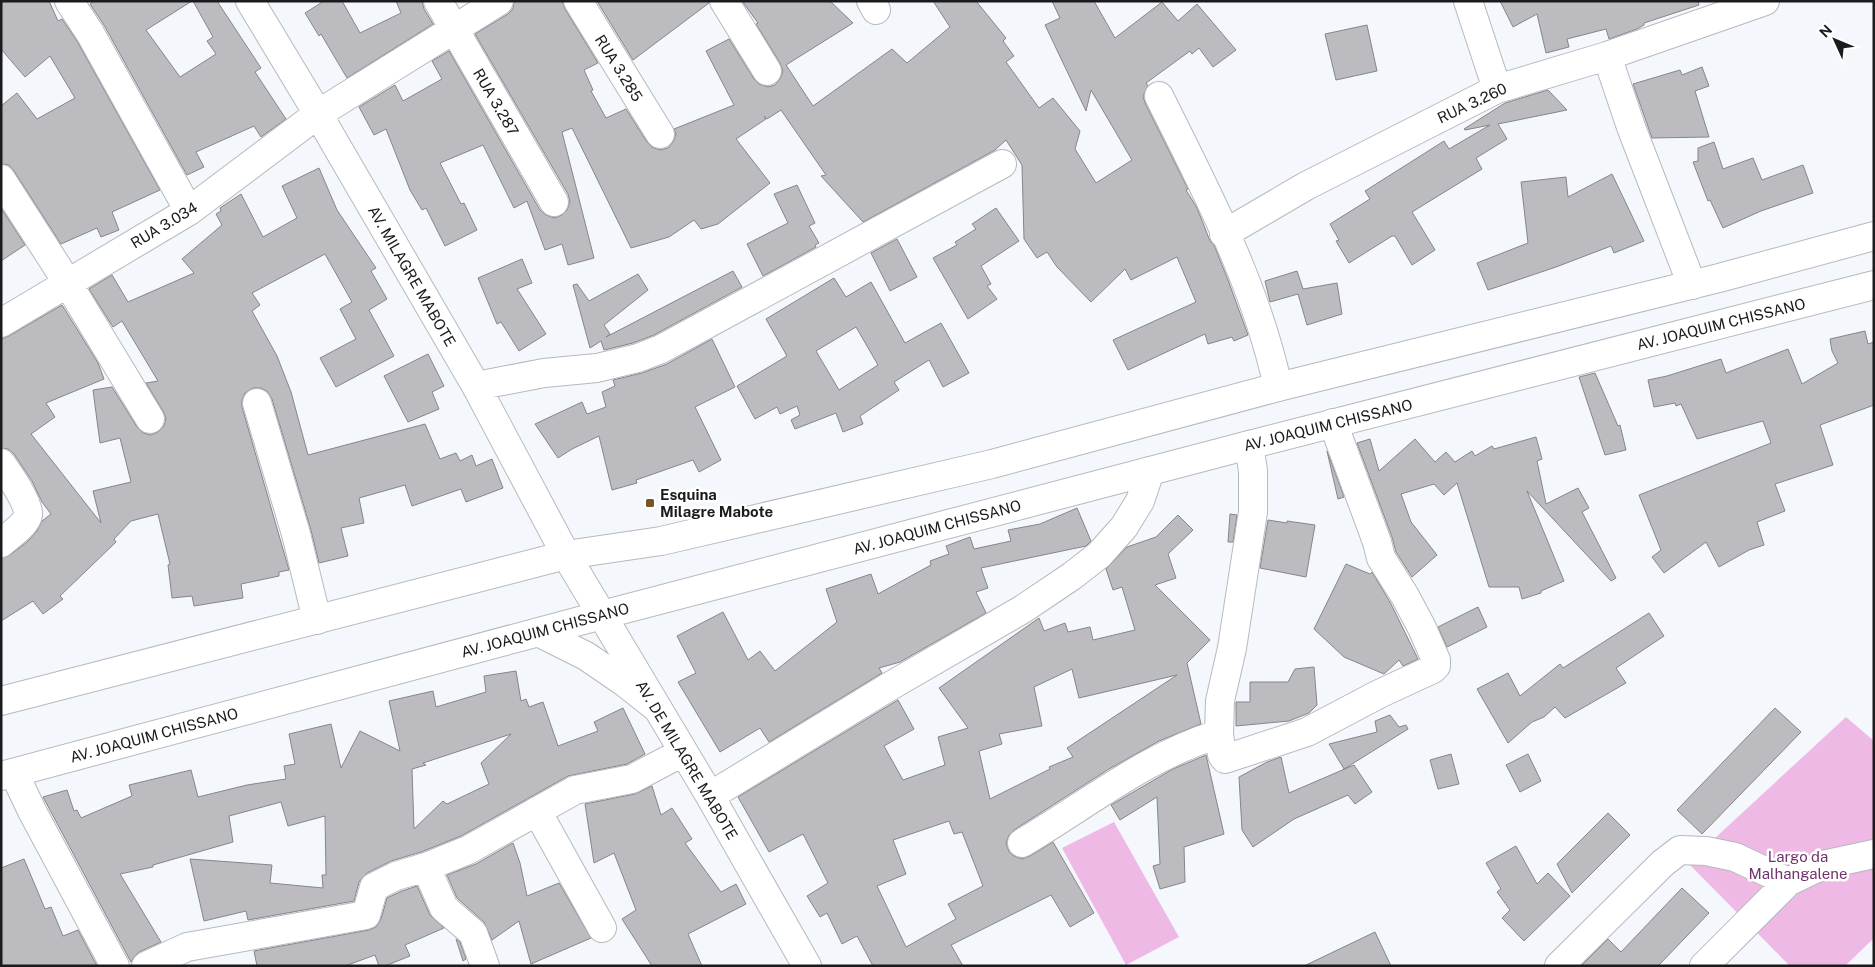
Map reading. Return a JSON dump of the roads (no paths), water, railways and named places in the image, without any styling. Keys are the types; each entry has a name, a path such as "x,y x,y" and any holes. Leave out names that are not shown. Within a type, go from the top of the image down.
{"street":[{"path":"69,1 90,33 189,211"},
{"name":"AV. MILAGRE MABOTE","path":"250,1 476,386 566,555"},
{"name":"RUA 3.287","path":"438,1 554,202"},
{"name":"RUA 3.034","path":"1,323 189,211 318,114 499,1"},
{"name":"RUA 3.285","path":"578,1 660,134"},
{"path":"724,1 767,71"},
{"path":"1468,1 1497,89"},
{"name":"RUA 3.260","path":"1224,234 1306,186 1497,89 1607,56 1765,1"},
{"path":"1607,56 1631,128 1692,285"},
{"path":"1159,96 1240,266 1273,363 1278,387"},
{"path":"476,386 544,373 597,368 638,358 661,349 1002,164"},
{"path":"1,179 68,282 150,419"},
{"path":"1,701 566,555 661,541 992,464 1278,387 1692,285 1874,236"},
{"name":"AV. JOAQUIM CHISSANO","path":"8,774 1249,445 1874,285"},
{"path":"256,403 296,534 317,620"},
{"path":"1249,445 1253,512 1232,648 1220,701 1220,734 1222,755 1225,759 1307,732 1434,669 1436,666 1436,660 1422,628 1405,596 1381,558 1378,542 1333,423"},
{"path":"1,463 28,507 28,516 1,544"},
{"path":"710,796 892,685 1023,609 1072,576 1100,555 1124,527 1140,501 1150,471"},
{"name":"AV. DE MILAGRE MABOTE","path":"566,555 710,796 807,966"},
{"path":"538,632 586,656 624,682 656,708"},
{"path":"1022,843 1064,818 1117,781 1182,748 1220,734"},
{"path":"146,966 187,947 366,916 374,887 396,876 426,867 468,850 575,790 632,778 683,752"},
{"path":"8,774 34,813 116,966"},
{"path":"537,811 602,928"},
{"path":"1560,966 1663,863 1680,850 1706,851 1735,857 1788,882"},
{"path":"1704,966 1788,882 1823,865 1874,854"},
{"path":"426,867 444,908 473,933 484,966"}],"place":[{"name":"Esquina Milagre Mabote","path":"650,503"}],"park label":[{"name":"Largo da Malhangalene","path":"1798,864"}]}
